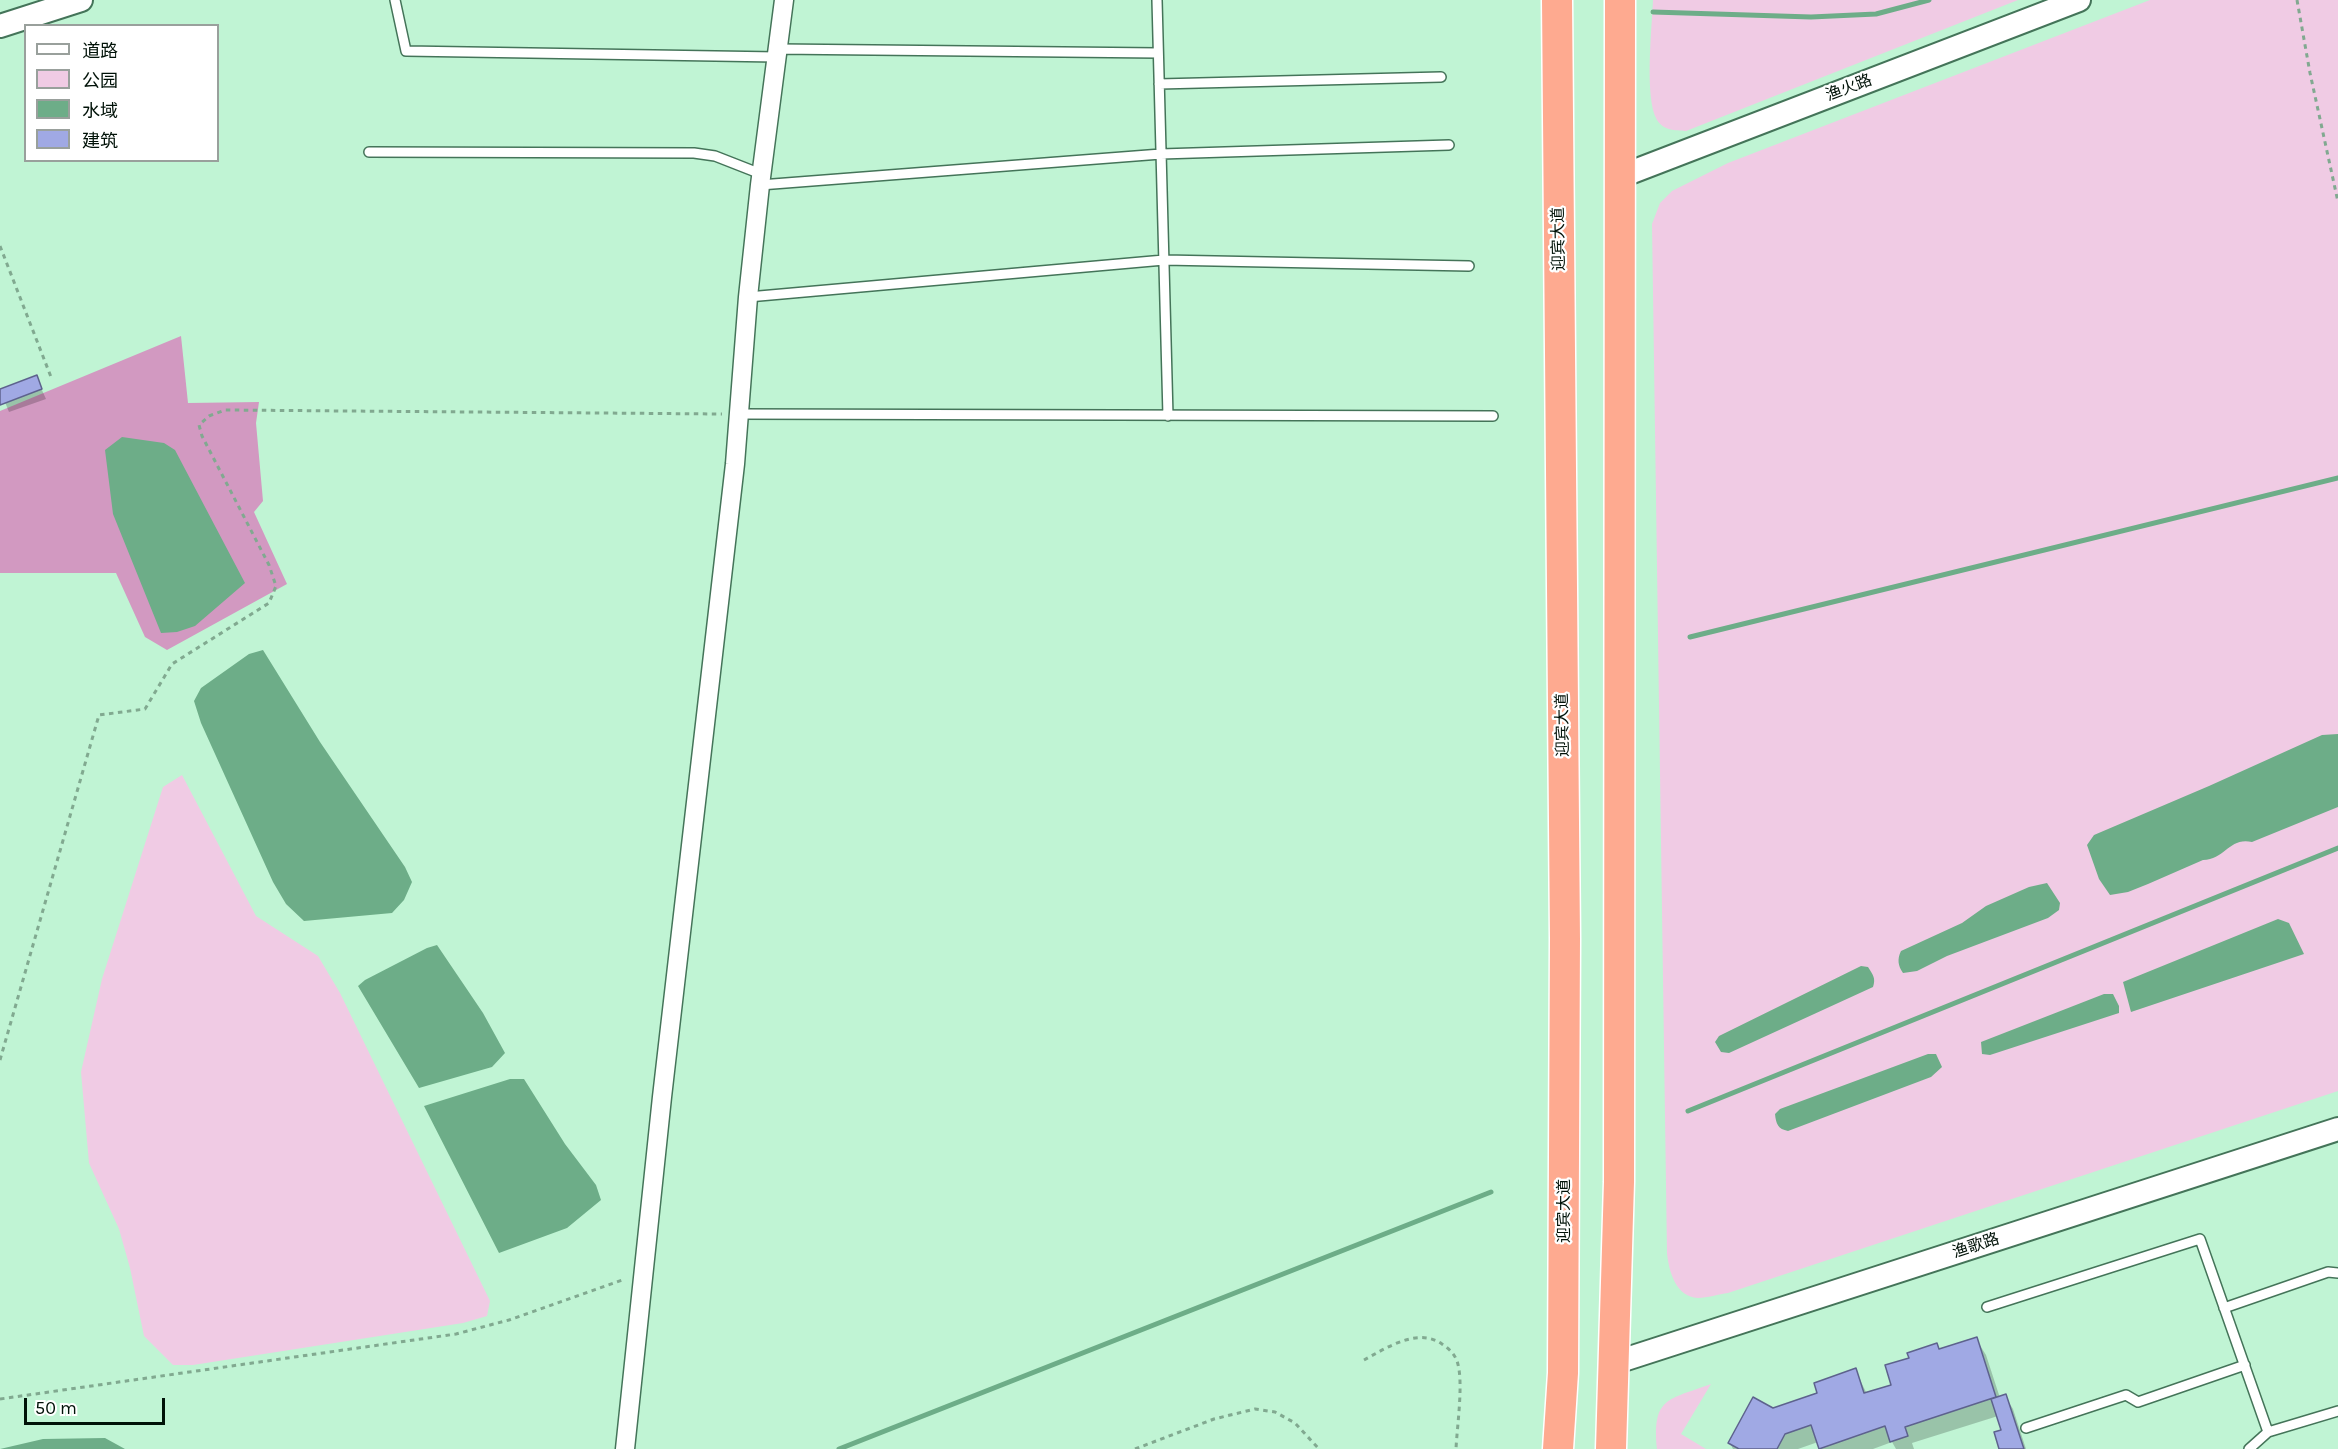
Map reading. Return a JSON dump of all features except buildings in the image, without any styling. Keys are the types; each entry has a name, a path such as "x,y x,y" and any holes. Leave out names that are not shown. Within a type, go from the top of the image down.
{"highway":[{"name":"迎宾大道","path":"1557,0 1565,938 1563,1373 1558,1449"},
{"path":"1611,1449 1619,1182 1620,0"}],"street":[{"path":"0,26 81,0"},
{"path":"626,1449 739,414 760,179 784,0"},
{"name":"渔火路","path":"1620,177 2079,0"},
{"name":"渔歌路","path":"1614,1363 2338,1129"}],"lane":[{"path":"395,0 406,51 1158,53"},
{"path":"1157,0 1168,416"},
{"path":"1159,84 1441,77"},
{"path":"369,152 694,153 715,156 760,179 1161,154 1449,146"},
{"path":"748,297 1164,260 1469,266"},
{"path":"739,414 1493,416"},
{"path":"1987,1307 2200,1239 2268,1432"},
{"path":"2224,1308 2328,1272 2338,1273"},
{"path":"2026,1428 2126,1395 2138,1402 2245,1365"},
{"path":"2249,1449 2268,1432 2338,1411"}],"path":[{"path":"2297,0 2338,202"},
{"path":"0,246 51,377"},
{"path":"0,1060 99,715 145,709 172,664 269,603 276,586 269,565 202,436 199,425 209,416 225,410 739,414"},
{"path":"0,1399 456,1334 509,1320 644,1272"},
{"path":"1364,1359 1394,1344 1419,1337 1437,1340 1450,1350 1457,1361 1459,1377 1456,1449"},
{"path":"1135,1449 1214,1419 1255,1408 1275,1412 1295,1423 1320,1449"}],"green space":[{"path":"1653,0 2018,0 1686,131 1663,126 1657,120 1653,110 1650,44"},
{"path":"2150,0 2338,0 2338,1091 1728,1293 1702,1298 1690,1297 1675,1282 1667,1253 1652,224 1660,203 1672,191 1728,163"},
{"path":"182,775 256,916 318,956 340,993 490,1301 487,1316 463,1323 193,1365 173,1365 144,1336 130,1268 119,1229 89,1163 81,1072 102,979 163,787"},
{"path":"1711,1384 1681,1434 1706,1449 1657,1449 1657,1419 1666,1403"}],"shaded area":[{"path":"181,336 188,403 259,402 256,423 263,501 254,512 287,584 167,650 145,637 116,573 0,573 0,411"}],"water":[{"path":"122,437 164,443 175,450 245,583 195,626 177,632 161,633 113,514 105,450"},
{"path":"263,650 320,742 405,867 412,882 404,900 392,913 304,921 286,904 273,882 201,723 194,701 201,688 249,654"},
{"path":"2338,734 2338,807 2252,842 2244,841 2232,845 2211,859 2203,860 2128,892 2110,895 2099,879 2087,845 2094,835 2322,735"},
{"path":"2047,883 2060,903 2059,910 2048,918 1947,956 1917,971 1903,973 1901,970 1899,960 1901,951 1962,923 1986,906 2029,887"},
{"path":"2278,919 2289,923 2304,954 2131,1012 2123,982"},
{"path":"437,945 483,1013 505,1053 492,1067 419,1088 358,986 365,980"},
{"path":"1861,966 1868,967 1871,972 1874,979 1873,987 1729,1053 1721,1052 1715,1042 1719,1036"},
{"path":"2104,994 2113,994 2119,1006 2119,1013 1990,1055 1982,1054 1981,1042"},
{"path":"1928,1054 1936,1054 1942,1067 1931,1077 1788,1131 1782,1129 1777,1123 1775,1114 1780,1109"},
{"path":"510,1079 524,1079 565,1144 596,1185 601,1200 567,1228 499,1253 424,1106"},
{"path":"105,1438 125,1449 0,1449 43,1439"}],"waterway":[{"path":"1653,12 1811,17 1876,14 1929,0"},
{"path":"1690,637 2338,478"},
{"path":"1688,1111 2338,848"},
{"path":"839,1449 1491,1192"}]}
